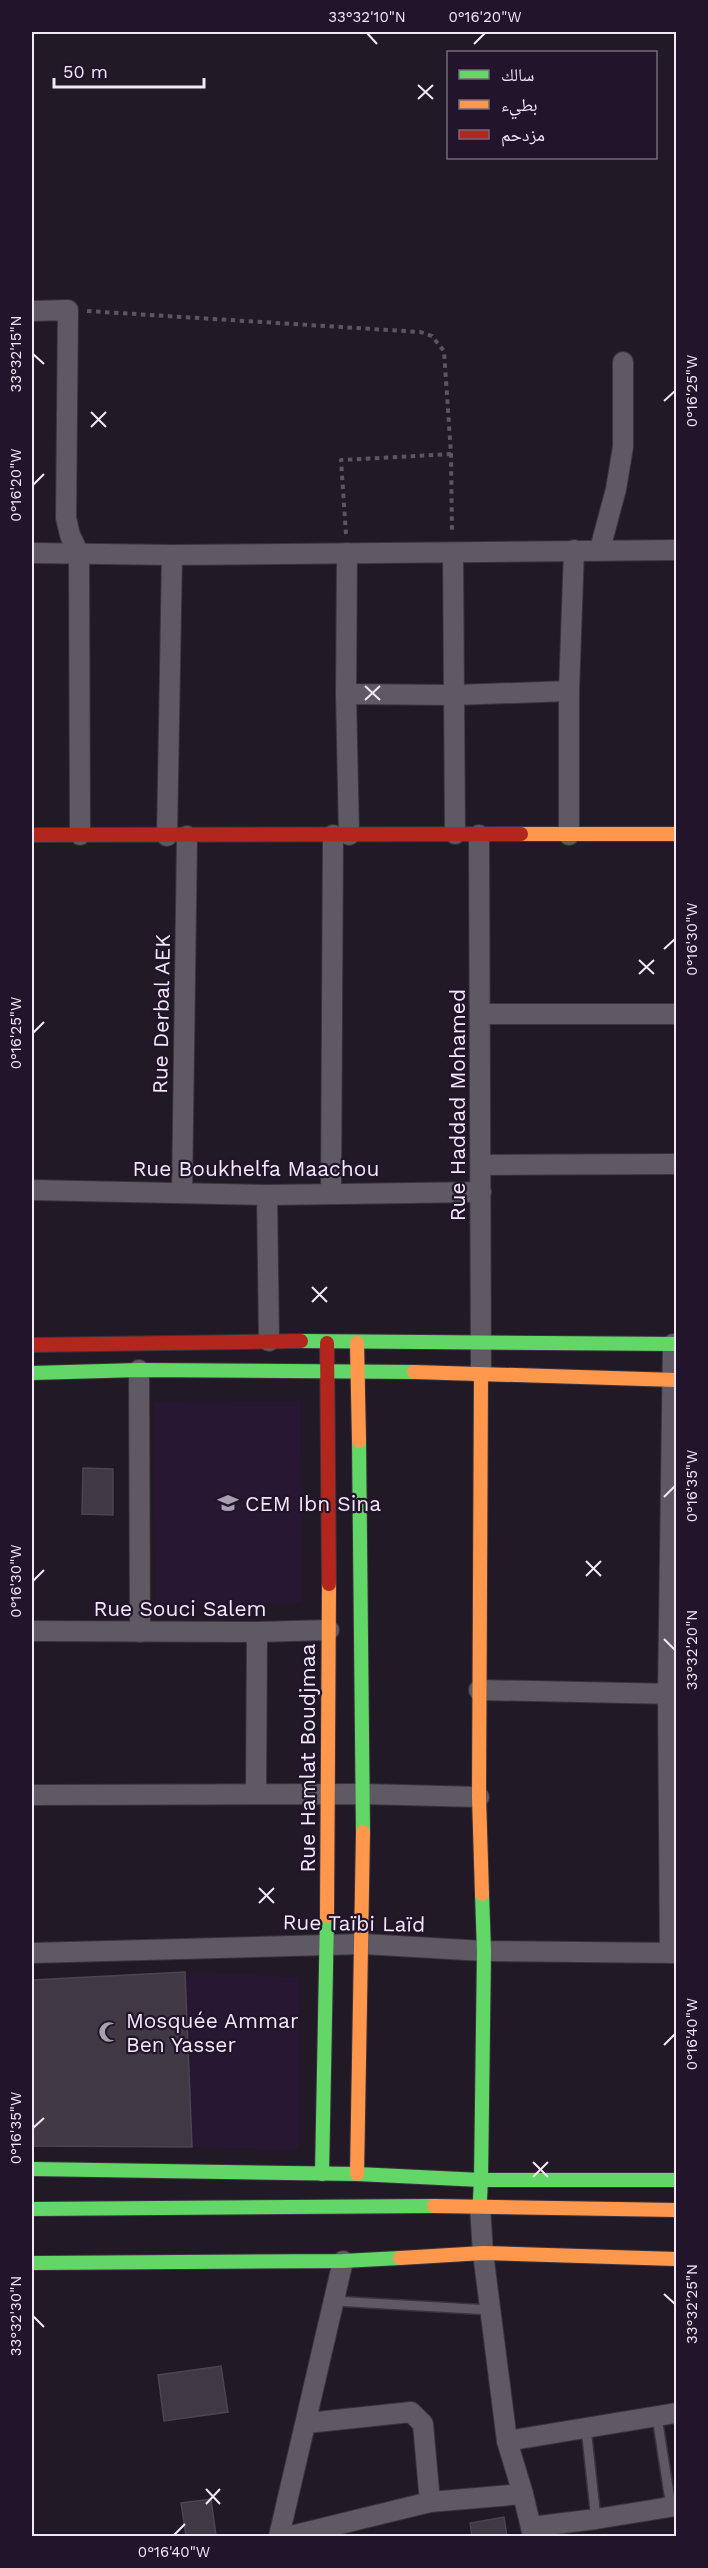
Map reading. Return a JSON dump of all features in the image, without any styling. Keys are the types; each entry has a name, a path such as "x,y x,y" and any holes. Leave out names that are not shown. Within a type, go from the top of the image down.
{"street":[{"path":"32,312 68,310 66,518 70,535 79,554 80,835"},
{"path":"600,549 616,489 623,447 623,362"},
{"path":"569,835 569,691 574,550"},
{"path":"32,554 172,555 676,550"},
{"path":"331,1192 346,694 347,553"},
{"path":"453,553 455,834"},
{"path":"167,836 172,555"},
{"path":"346,694 455,695 569,691"},
{"path":"32,835 676,834"},
{"name":"Rue Derbal AEK","path":"182,1193 187,836"},
{"name":"Rue Haddad Mohamed","path":"479,836 481,1376"},
{"path":"481,1014 676,1014"},
{"path":"482,1165 676,1164"},
{"name":"Rue Boukhelfa Maachou","path":"32,1190 267,1195 331,1192 481,1192"},
{"path":"267,1195 268,1341"},
{"path":"32,1345 268,1341 675,1344 672,1694 673,1953"},
{"name":"Rue Hamlat Boudjmaa","path":"322,2174 327,1945 329,1630 327,1343"},
{"path":"357,1343 364,1794 357,2174"},
{"path":"139,1370 140,1632"},
{"path":"32,1373 139,1370 357,1370 481,1376 674,1380"},
{"path":"481,1376 479,1797 484,1951 480,2206 483,2253 507,2441 532,2532 674,2507"},
{"name":"Rue Souci Salem","path":"32,1631 329,1630"},
{"path":"256,1794 257,1632"},
{"path":"479,1690 672,1694"},
{"path":"32,1795 364,1794 479,1797"},
{"name":"Rue Taïbi Laïd","path":"32,1953 363,1944 484,1951 673,1953"},
{"path":"32,2169 357,2174 481,2180 676,2180"},
{"path":"32,2209 480,2206 676,2210"},
{"path":"32,2263 343,2261 483,2253 676,2259"},
{"path":"279,2536 343,2261"},
{"path":"307,2423 411,2412 423,2424 430,2502"},
{"path":"507,2441 676,2413"},
{"path":"286,2511 291,2536 430,2502 523,2494"}],"lane":[{"path":"334,2301 490,2310"},
{"path":"657,2416 674,2507"},
{"path":"586,2428 596,2519"}],"path":[{"path":"68,310 420,332 432,336 444,351 451,454 453,553"},
{"path":"347,553 341,460 451,454"}],"shaded area":[{"name":"CEM Ibn Sina","path":"300,1401 302,1603 156,1605 154,1402"},
{"path":"185,1972 299,1977 299,2150 192,2147"}],"building":[{"path":"83,1468 113,1469 113,1515 82,1514"},
{"name":"Mosquée Ammar Ben Yasser","path":"185,1972 192,2147 34,2146 32,1980"},
{"path":"221,2366 228,2412 164,2421 158,2375"},
{"path":"211,2499 216,2536 186,2536 181,2503"},
{"path":"504,2517 507,2536 472,2536 470,2523"}],"traffic: fast":[{"path":"301,1341 676,1344"},
{"path":"32,1373 139,1370 414,1372"},
{"path":"359,1441 363,1832"},
{"path":"482,1894 484,1951 481,2180 676,2180"},
{"path":"322,2174 327,1916"},
{"path":"32,2169 357,2174 481,2180 480,2199"},
{"path":"32,2209 434,2206"},
{"path":"32,2263 343,2261 400,2258"}],"traffic: slow":[{"path":"521,834 676,834"},
{"path":"357,1343 359,1441"},
{"path":"414,1372 676,1380"},
{"path":"481,1375 479,1797 482,1894"},
{"path":"327,1916 329,1584"},
{"path":"357,2174 363,1832"},
{"path":"434,2206 676,2210"},
{"path":"400,2258 483,2253 676,2259"}],"traffic: jam":[{"path":"32,835 521,834"},
{"path":"32,1345 301,1341"},
{"path":"327,1343 329,1584"}],"place":[{"name":"CEM Ibn Sina","path":"228,1503"},
{"name":"Mosquée Ammar Ben Yasser","path":"109,2032"}]}
